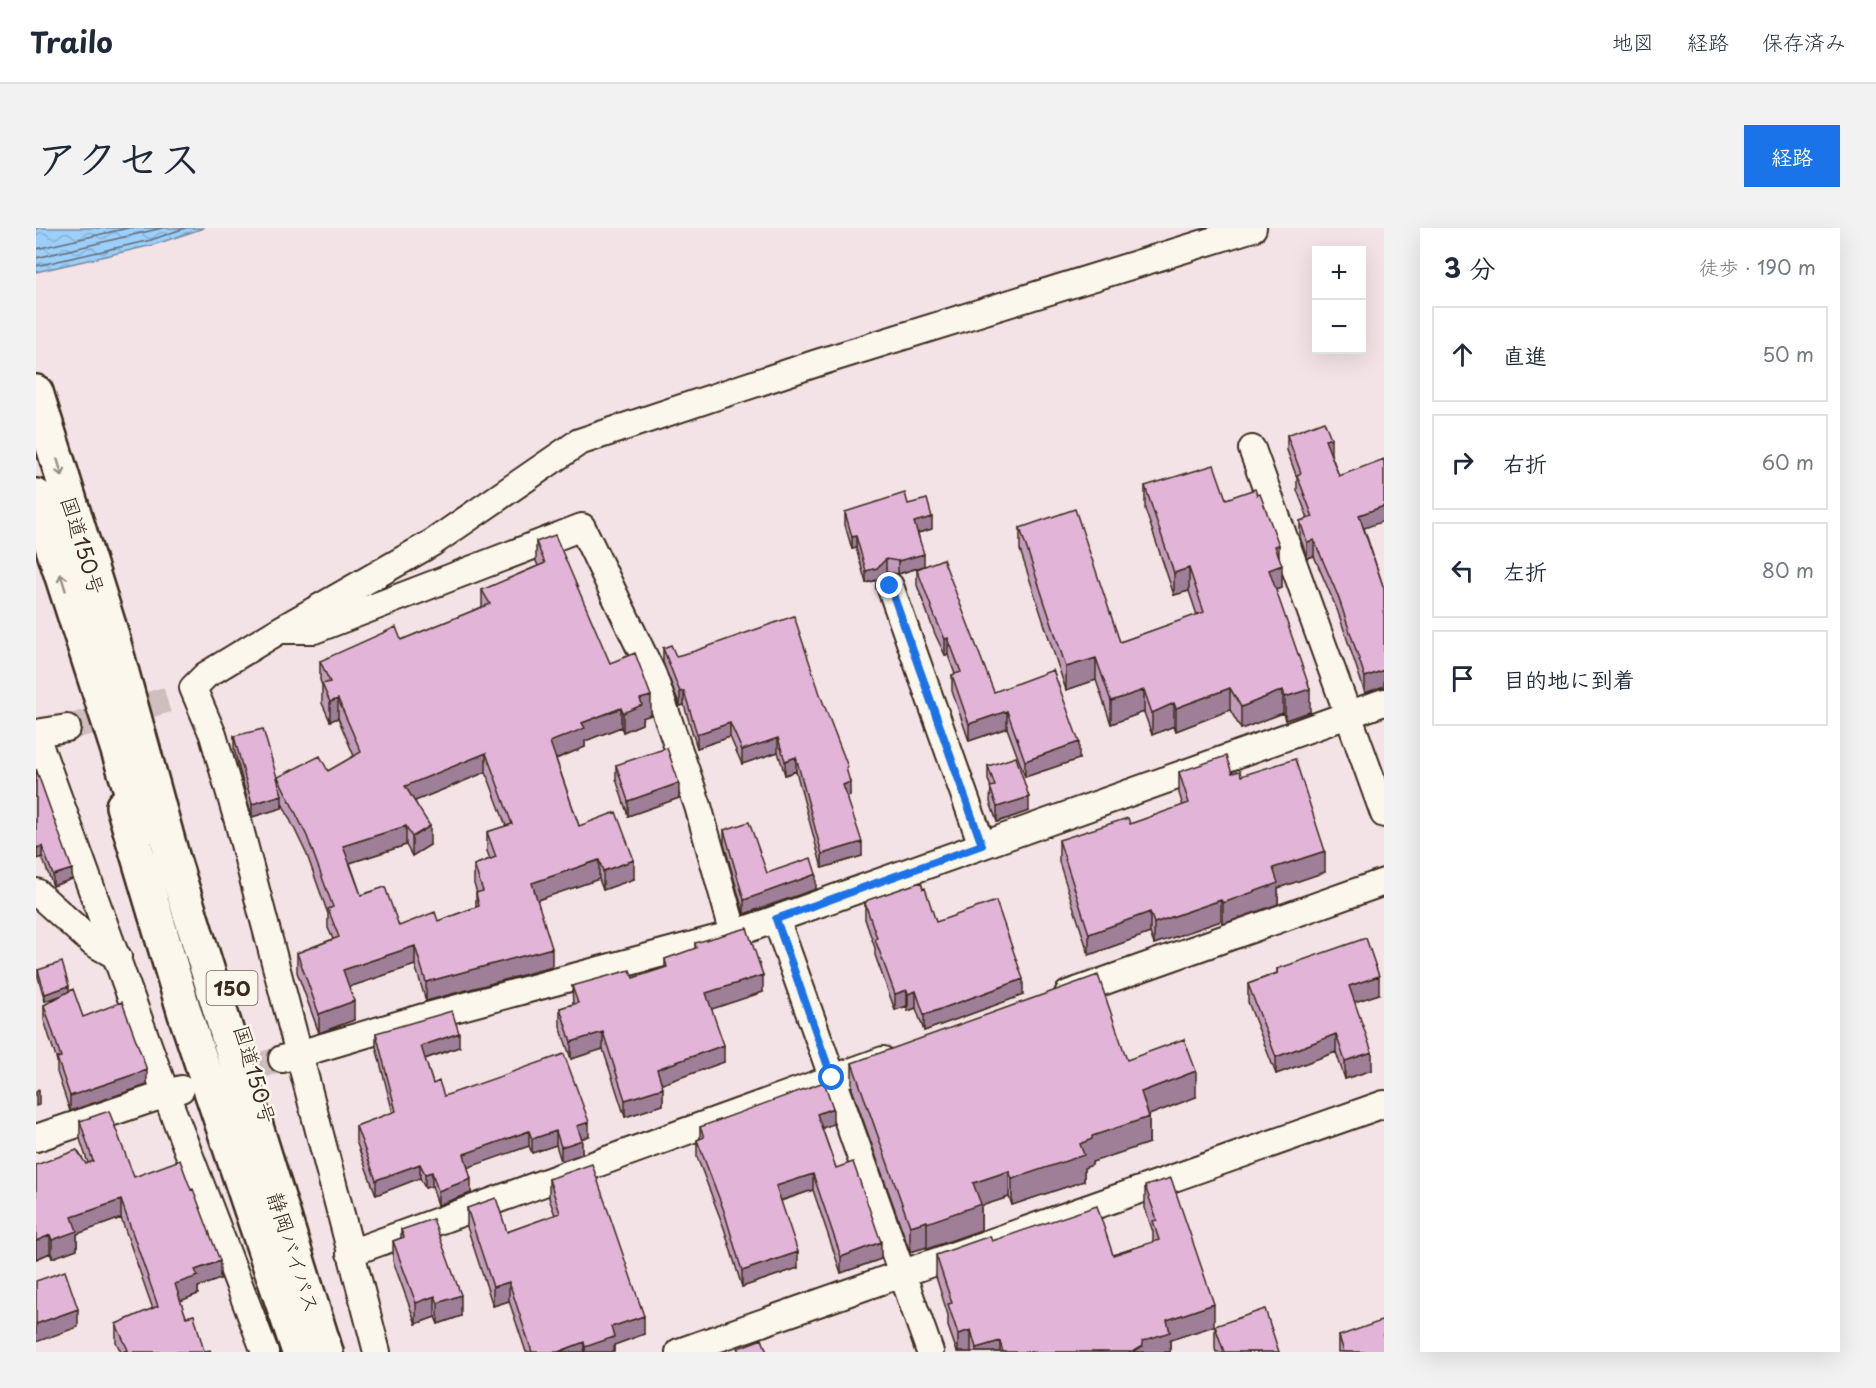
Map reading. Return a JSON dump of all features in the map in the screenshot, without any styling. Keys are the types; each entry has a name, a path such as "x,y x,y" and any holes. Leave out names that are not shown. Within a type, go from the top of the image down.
{"highway":[{"name":"国道150号","path":"36,392 95,634 256,1154"},
{"name":"国道150号","path":"36,496 95,634 169,780 211,916 335,1352"},
{"name":"国道150号","path":"95,634 133,846 185,1014 299,1352"},
{"name":"静岡バイパス","path":"256,1154 313,1352"},
{"name":"静岡バイパス","path":"256,1154 326,1352"}],"street":[{"path":"378,1352 291,1055 219,756 183,693 206,675 280,630 432,543 579,442 817,363 1253,228"},
{"path":"1252,449 1384,814"},
{"path":"280,630 314,630 582,527 652,675 698,806 734,934"},
{"path":"890,586 982,845"},
{"path":"291,1055 734,934 1384,702"},
{"path":"66,728 36,735 118,957 174,1092 265,1352"},
{"path":"1046,1002 1384,882"},
{"path":"36,892 93,943 118,957"},
{"path":"776,919 930,1352"},
{"path":"350,1253 900,1054"},
{"path":"36,1138 174,1092"},
{"path":"680,1352 1384,1104"}],"water":[{"path":"36,228 204,228 153,245 36,272"}],"building":[{"path":"1324,421 1331,438 1325,440 1339,476 1384,459 1384,506 1359,515 1384,589 1384,670 1365,677 1338,596 1314,540 1307,542 1300,521 1313,517 1297,475 1301,473 1287,435"},
{"path":"1214,465 1226,499 1255,489 1257,495 1260,494 1279,545 1275,546 1282,565 1269,570 1310,689 1285,697 1283,690 1241,707 1230,688 1176,708 1174,703 1152,713 1144,690 1111,701 1096,658 1066,667 1020,528 1075,509 1120,642 1204,612 1189,568 1174,573 1145,486"},
{"path":"905,493 908,504 927,499 932,517 914,522 924,554 898,561 886,559 877,568 866,571 856,536 852,537 845,512"},
{"path":"555,535 610,663 635,653 651,696 640,699 642,705 623,713 621,708 582,723 585,728 550,742 579,826 616,812 634,860 603,871 599,860 532,883 552,948 426,982 415,946 343,970 354,1001 319,1014 297,953 339,937 328,909 333,907 307,836 278,777 320,756 328,771 361,752 338,699 330,702 322,684 330,682 320,661 396,627 401,640 490,604 482,590 545,563 536,542","holes":["486,753 512,824 487,832 496,857 474,865 483,891 476,893 479,906 438,921 435,912 399,926 385,887 361,895 343,846 406,826 412,837 430,826 405,786"]},
{"path":"943,559 994,692 1053,670 1079,742 1025,761 1007,711 969,724 952,675 961,672 948,638 945,639 935,617 917,569"},
{"path":"794,616 821,697 848,767 846,768 850,782 843,785 862,842 822,854 796,757 785,761 778,738 742,750 730,723 697,734 684,691 680,692 663,648 671,645 676,656"},
{"path":"263,729 282,795 252,804 234,736"},
{"path":"667,748 679,783 628,801 616,765"},
{"path":"1226,756 1232,773 1240,771 1241,776 1295,759 1325,851 1273,868 1278,883 1223,903 1221,900 1154,923 1150,912 1089,934 1059,840 1128,818 1130,824 1189,803 1179,772"},
{"path":"1016,757 1029,797 997,807 990,787 995,786 988,766"},
{"path":"36,769 72,869 53,875 42,846 37,848 36,845"},
{"path":"749,822 767,873 811,858 816,874 744,900 724,830"},
{"path":"921,882 936,922 996,901 1023,979 924,1015 916,991 908,994 907,990 895,994 865,903"},
{"path":"747,928 763,975 706,993 724,1045 657,1069 663,1088 625,1100 603,1032 571,1042 560,1008 578,1003 572,986 630,970 633,978 667,967 665,959 696,948 695,943"},
{"path":"1366,938 1379,976 1349,986 1372,1052 1345,1061 1336,1034 1276,1057 1248,984 1278,973 1277,969"},
{"path":"62,962 69,986 45,994 38,970"},
{"path":"1098,975 1127,1060 1184,1039 1196,1071 1141,1092 1149,1117 1092,1136 1092,1139 1080,1144 1084,1155 1012,1179 1009,1171 973,1183 981,1204 927,1223 927,1221 910,1226 852,1063"},
{"path":"73,989 83,1017 122,1002 147,1070 70,1096 57,1058 61,1057 44,1005"},
{"path":"452,1011 459,1033 421,1046 433,1084 439,1081 444,1096 564,1054 589,1122 577,1126 582,1140 561,1147 556,1131 532,1139 529,1131 464,1154 471,1179 438,1191 432,1172 425,1174 420,1164 376,1180 356,1126 396,1111 376,1033"},
{"path":"824,1082 833,1108 817,1114 836,1168 853,1162 881,1242 841,1257 813,1174 776,1186 798,1252 742,1271 724,1211 697,1140 704,1137 700,1127"},
{"path":"109,1111 134,1177 180,1160 191,1190 193,1189 220,1261 195,1270 198,1276 175,1284 186,1317 194,1315 204,1351 210,1350 211,1352 122,1352 128,1350 116,1324 158,1306 121,1200 72,1217 77,1231 52,1240 50,1235 36,1241 36,1165 77,1150 86,1164 93,1161 80,1121"},
{"path":"592,1164 644,1316 611,1327 614,1337 585,1347 584,1342 558,1352 532,1352 509,1282 493,1287 467,1208 496,1198 507,1232 560,1213 549,1179"},
{"path":"1171,1178 1214,1304 1167,1320 1170,1332 1142,1341 1143,1346 1133,1352 1003,1352 1000,1341 976,1348 971,1330 958,1334 948,1304 952,1303 936,1255 990,1236 992,1241 1097,1206 1113,1255 1159,1240 1153,1221 1157,1220 1145,1186"},
{"path":"433,1219 461,1295 438,1303 435,1296 416,1303 393,1241 404,1237 401,1230"},
{"path":"65,1271 78,1309 36,1324 36,1281"},
{"path":"1265,1309 1279,1352 1224,1352 1215,1326"},
{"path":"1384,1320 1384,1352 1344,1352 1339,1336"},
{"path":"762,1339 767,1352 738,1352 740,1351 738,1348"}],"tunnel":[{"path":"67,728 173,698"},
{"path":"222,1077 282,1059"}],"route":[{"path":"832,1078 776,919 982,845 890,586"}]}
